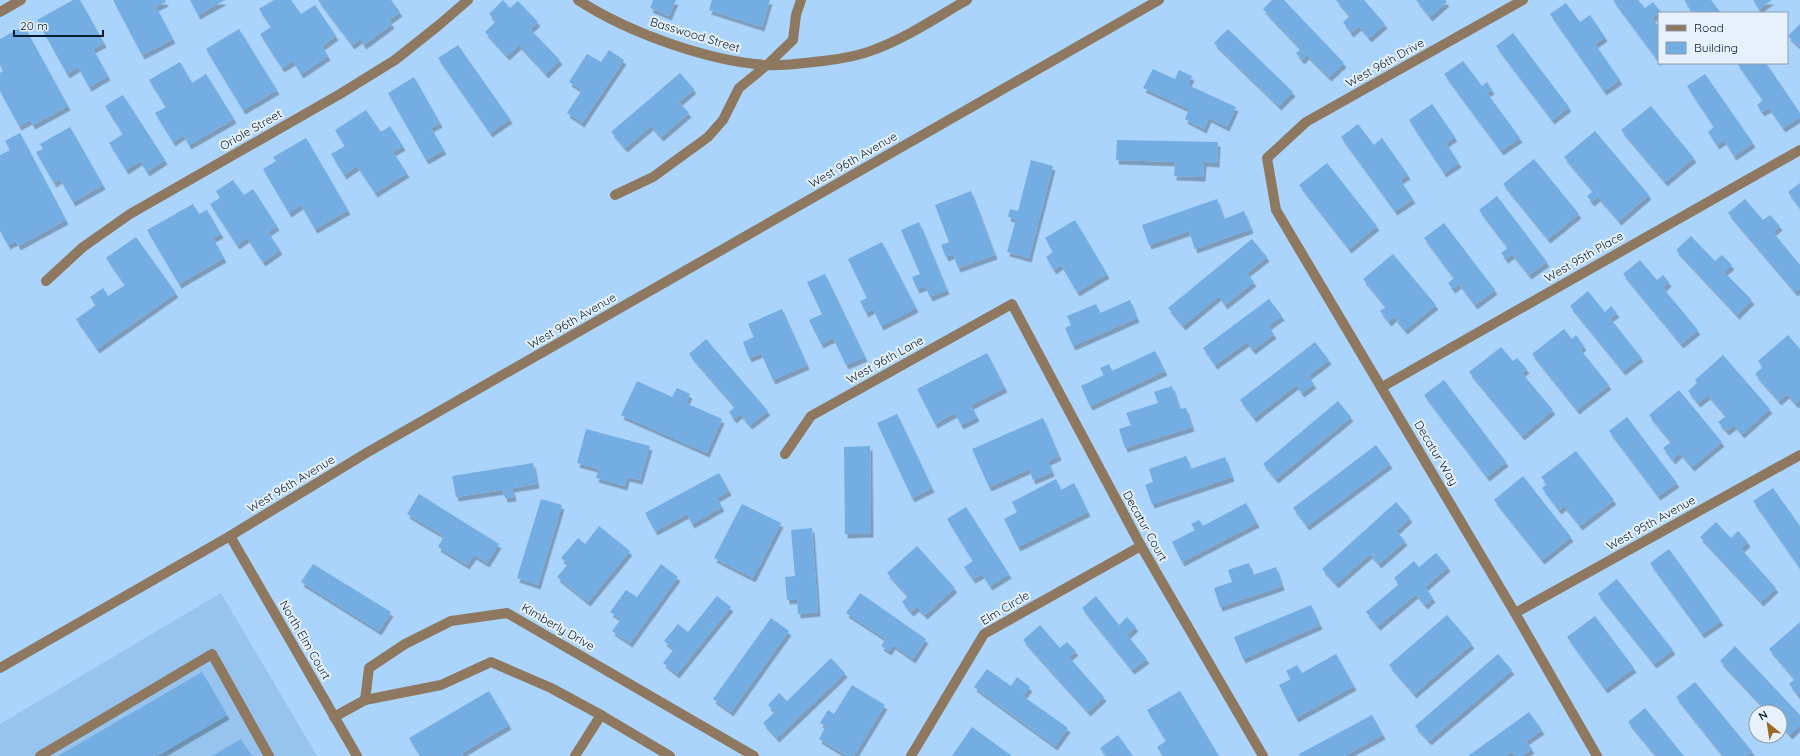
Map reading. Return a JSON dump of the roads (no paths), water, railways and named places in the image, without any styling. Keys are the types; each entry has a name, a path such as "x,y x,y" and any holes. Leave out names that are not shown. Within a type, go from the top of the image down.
{"street":[{"path":"0,12 21,0"},
{"name":"Oriole Street","path":"46,281 82,247 130,214 340,94 382,67 439,25 468,0"},
{"name":"Basswood Street","path":"578,0 589,8 644,34 695,51 743,63 767,65 793,64 844,58 876,49 919,28 967,0"},
{"path":"615,195 653,176 708,137 723,120 739,88 767,65 793,40 796,15 801,0"},
{"name":"West 96th Avenue","path":"0,668 230,536 368,452 1159,0"},
{"name":"West 96th Drive","path":"1267,158 1306,122 1523,0"},
{"name":"West 95th Place","path":"1382,387 1800,150"},
{"name":"Decatur Way","path":"1267,158 1276,210 1515,613 1597,756"},
{"name":"West 96th Lane","path":"786,454 811,416 1012,304"},
{"name":"Decatur Court","path":"1012,304 1140,546 1263,756"},
{"name":"West 95th Avenue","path":"1515,613 1800,455"},
{"name":"North Elm Court","path":"230,536 357,756"},
{"name":"Elm Circle","path":"911,756 984,634 1140,546"},
{"name":"Kimberly Drive","path":"365,700 369,668 404,644 451,621 507,613 754,756"},
{"path":"40,756 212,654 269,756"},
{"path":"334,717 365,700 441,684 491,662 550,688 602,715 670,756"},
{"path":"575,756 602,715"}]}
